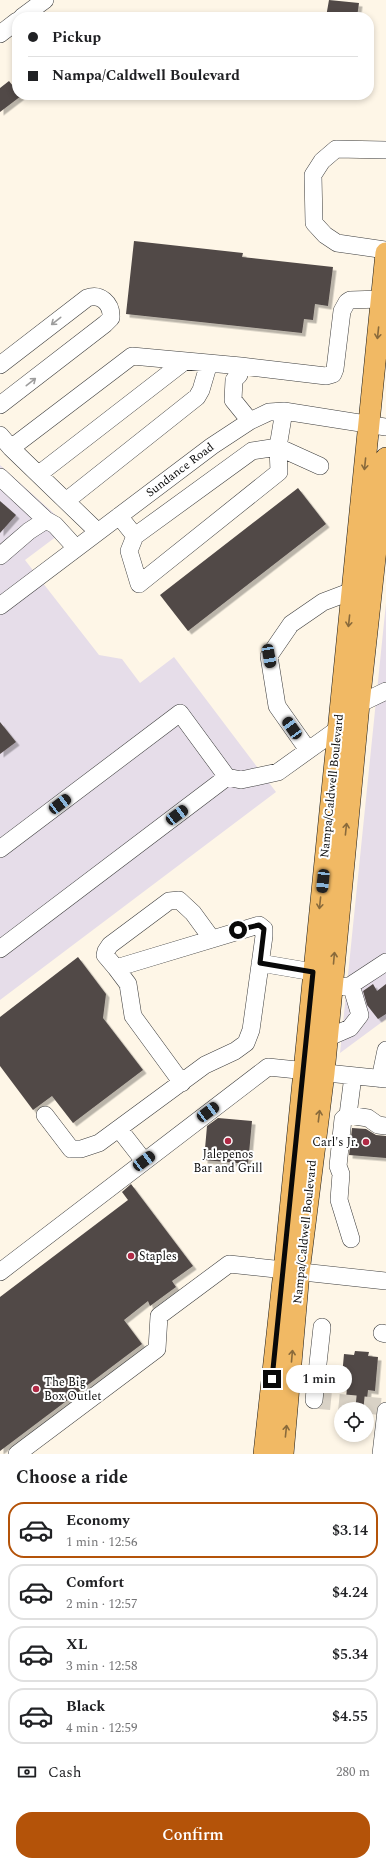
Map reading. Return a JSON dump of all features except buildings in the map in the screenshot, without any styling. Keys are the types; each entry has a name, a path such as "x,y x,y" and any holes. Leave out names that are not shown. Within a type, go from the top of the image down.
{"main road":[{"name":"Nampa/Caldwell Boulevard","path":"292,1271 324,1073 327,1038 341,986 352,591 377,426 381,299 386,253"},
{"name":"Nampa/Caldwell Boulevard","path":"278,1409 292,1271 303,1070 338,729 349,706 386,458"},
{"path":"264,1454 278,1409"},
{"path":"278,1409 283,1454"}],"street":[{"path":"29,12 45,0"},
{"path":"0,34 12,25"},
{"path":"386,150 336,149 322,161 314,175 314,223 325,235 337,243 386,250"},
{"path":"0,365 87,298 94,295 99,296 110,308 111,318 105,324 0,406"},
{"path":"11,448 132,356 209,363 240,371 326,376 333,374 344,305 350,300 381,299"},
{"path":"39,474 185,361"},
{"path":"66,501 197,397 201,390 209,363"},
{"path":"240,371 234,380 234,400 250,421"},
{"path":"284,411 278,448 278,472 139,584 129,550 135,536 252,450 278,448 320,466"},
{"name":"Sundance Road","path":"2,600 120,516 212,446 250,421 269,412 284,411 377,426"},
{"path":"0,435 11,448 98,532"},
{"path":"0,477 46,520 54,525 76,548"},
{"path":"120,516 135,536"},
{"path":"0,556 29,531 46,520"},
{"path":"308,750 277,706 269,656 291,624 323,602 352,591"},
{"path":"349,706 386,691"},
{"path":"0,849 180,713 227,776 241,780 278,772 338,729"},
{"path":"0,950 227,776"},
{"path":"182,1082 133,1016 128,984 106,956 106,951 110,945 169,901 179,900 193,913 212,939"},
{"path":"44,1115 71,1149 81,1149 100,1143 205,1065 235,1051 246,1043 251,1030 264,929 259,925 116,968"},
{"path":"327,1038 350,1028 360,1015 341,986 386,962"},
{"path":"260,963 313,972"},
{"path":"0,1272 268,1067 383,1079 385,1056"},
{"path":"348,1115 353,1076"},
{"path":"351,1239 339,1200 341,1174 338,1166 343,1118 348,1115 368,1118 378,1125 386,1126"},
{"path":"119,1128 144,1161"},
{"path":"17,1454 157,1349 160,1316 229,1264 292,1271 382,1284"},
{"path":"314,1400 322,1327"},
{"path":"381,1454 386,1411"}],"shaded area":[{"path":"0,465 69,527 25,560 99,655 122,659 140,683 174,657 276,792 0,1000"},
{"path":"386,603 386,1019 340,1053"}],"tunnel":[{"path":"314,1400 386,1407"}],"place":[{"name":"Jalepenos Bar and Grill","path":"228,1141"},
{"name":"Carl's Jr.","path":"366,1142"},
{"name":"Staples","path":"131,1256"},
{"name":"The Big Box Outlet","path":"36,1389"}],"route":[{"path":"238,930 259,925 264,929 260,963 313,972 272,1379"}]}
